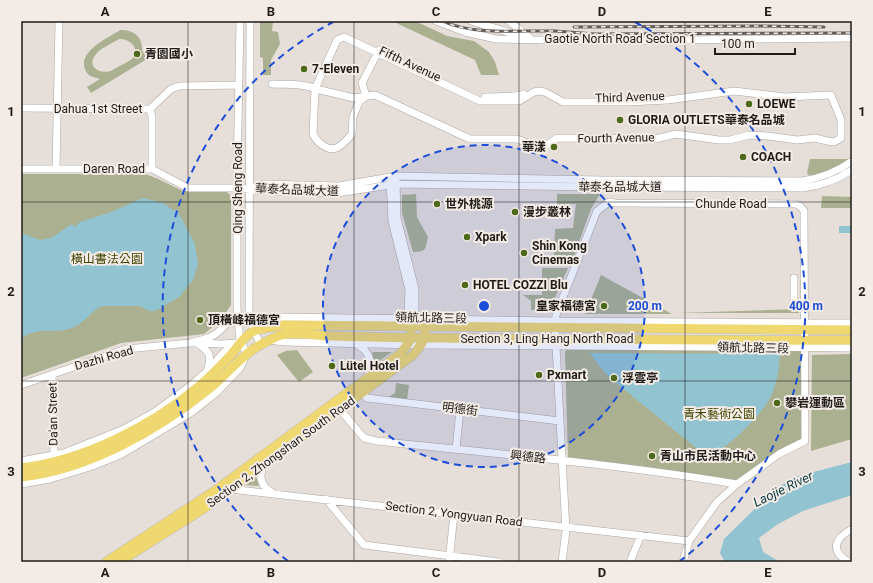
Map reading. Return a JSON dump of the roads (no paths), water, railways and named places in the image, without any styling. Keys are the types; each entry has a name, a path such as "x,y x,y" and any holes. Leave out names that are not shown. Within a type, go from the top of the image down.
{"main road":[{"name":"Section 3, Ling Hang North Road","path":"254,331 284,326 411,321 425,326 805,325 852,330"},
{"path":"409,341 411,321"},
{"path":"423,342 425,326"},
{"path":"21,468 55,461 91,450 145,425 198,387 230,356 240,342 254,331"},
{"name":"Section 3, Ling Hang North Road","path":"21,477 58,469 90,459 151,429 178,413 211,388 247,353 260,344 283,334 423,342 805,345 852,340"},
{"name":"Section 2, Zhongshan South Road","path":"119,562 232,489 263,467 338,406 365,380 401,353 409,341"},
{"name":"Section 2, Zhongshan South Road","path":"106,562 220,487 338,406 362,393 413,355 423,342"}],"street":[{"path":"56,169 59,21"},
{"name":"Qing Sheng Road","path":"240,21 238,85 237,314 240,342 247,353"},
{"name":"Qing Sheng Road","path":"250,21 249,312 254,331 260,344"},
{"name":"Gaotie North Road Section 1","path":"436,21 465,32 496,38 599,41 852,38"},
{"name":"Gaotie North Road Section 1","path":"471,21 532,39"},
{"path":"509,21 532,39"},
{"name":"Fifth Avenue","path":"313,88 335,36 344,33 380,52 479,97 518,96 532,89 539,90"},
{"path":"367,98 362,83 380,52"},
{"path":"272,84 306,85 354,98 367,98"},
{"name":"Dahua 1st Street","path":"21,108 150,109 171,89 179,86 238,85"},
{"path":"719,142 730,143 750,138 797,143 815,141 826,145 835,145 844,140 844,120 834,92 784,94 738,87 722,90"},
{"path":"313,88 312,140 326,152 337,152 356,136 356,118 362,103 367,98"},
{"name":"Third Avenue","path":"539,90 545,89 556,96 564,98 627,98 667,96 722,90"},
{"path":"719,142 749,135 797,140 814,138 827,142 834,142 841,138 841,120 830,95 785,97 722,90"},
{"name":"Fourth Avenue","path":"367,98 374,98 470,142 517,141 539,148 546,148 558,141 606,143 656,142 677,138 719,142"},
{"path":"150,109 152,117 152,169"},
{"name":"華泰名品城大道","path":"249,188 264,191 337,193 393,180 802,182 828,175 852,161"},
{"name":"Daren Road","path":"21,169 152,169 188,188 249,188"},
{"name":"華泰名品城大道","path":"393,180 601,187 802,188 826,183 842,177 852,170"},
{"path":"393,180 397,218 415,289 411,321"},
{"name":"Chunde Road","path":"562,562 566,531 555,325 556,315 597,211 609,202 796,204 801,206 804,211 805,440 779,454 736,484 717,502 689,541 683,562"},
{"path":"794,278 794,304"},
{"name":"Dazhi Road","path":"193,343 211,337 237,314"},
{"name":"領航北路三段","path":"411,321 555,325"},
{"path":"805,325 852,323"},
{"path":"269,340 284,342 355,344 409,341"},
{"path":"21,461 64,452 124,429 156,411 190,386 207,371 224,352 240,342"},
{"name":"Dazhi Road","path":"21,385 126,349 193,343 221,344 240,342"},
{"path":"193,343 204,348 209,353 210,360 207,371"},
{"path":"355,344 367,352 371,359 371,367 365,380"},
{"name":"領航北路三段","path":"805,345 852,348"},
{"path":"21,484 50,479 90,467 120,455 192,412 216,392 240,368 247,353"},
{"name":"Da'an Street","path":"52,374 54,454"},
{"name":"明德街","path":"362,393 367,398 560,421"},
{"name":"興德路","path":"338,406 364,438 377,441 562,461 701,478 736,484"},
{"path":"456,450 460,409"},
{"path":"263,467 261,472 262,483 266,489 273,493"},
{"name":"Section 2, Yongyuan Road","path":"220,487 689,541"},
{"path":"326,500 364,545 449,559 499,562"},
{"path":"449,559 454,514"},
{"path":"846,561 837,553 836,545 843,533 852,529"},
{"path":"630,562 640,535"}],"water":[{"path":"143,198 163,203 173,210 177,210 195,244 198,264 193,280 179,297 155,311 149,311 140,306 102,306 80,324 72,328 59,331 34,332 21,339 21,233 40,240 51,238 72,224 75,227 80,222 111,212"},
{"path":"471,199 493,199 493,208 472,208"},
{"path":"839,226 852,226 852,233 839,233"},
{"path":"590,353 780,354 776,383 772,395 765,406 753,421 729,443 716,451 710,452 700,451 610,378"},
{"name":"Laojie River","path":"852,462 852,495 803,511 778,524 759,538 763,552 780,562 725,562 720,553 724,539 776,488 798,476"}],"railway":[{"path":"442,21 469,29 498,31 555,31 595,34 852,33"},
{"path":"574,27 824,27"}],"place":[{"name":"青園國小","path":"137,54"},
{"name":"7-Eleven","path":"304,69"},
{"name":"LOEWE","path":"749,104"},
{"name":"GLORIA OUTLETS華泰名品城","path":"620,120"},
{"name":"華漾","path":"554,147"},
{"name":"COACH","path":"743,157"},
{"name":"世外桃源","path":"437,204"},
{"name":"漫步叢林","path":"515,212"},
{"name":"Xpark","path":"467,237"},
{"name":"Shin Kong Cinemas","path":"524,253"},
{"name":"HOTEL COZZI Blu","path":"465,285"},
{"name":"皇家福德宮","path":"604,306"},
{"name":"頂橫峰福德宮","path":"200,320"},
{"name":"Lütel Hotel","path":"332,366"},
{"name":"Pxmart","path":"539,375"},
{"name":"浮雲亭","path":"614,378"},
{"name":"攀岩運動區","path":"777,403"},
{"name":"青山市民活動中心","path":"652,456"}],"park label":[{"name":"橫山書法公園","path":"107,259"},
{"name":"青禾藝術公園","path":"719,414"}]}
